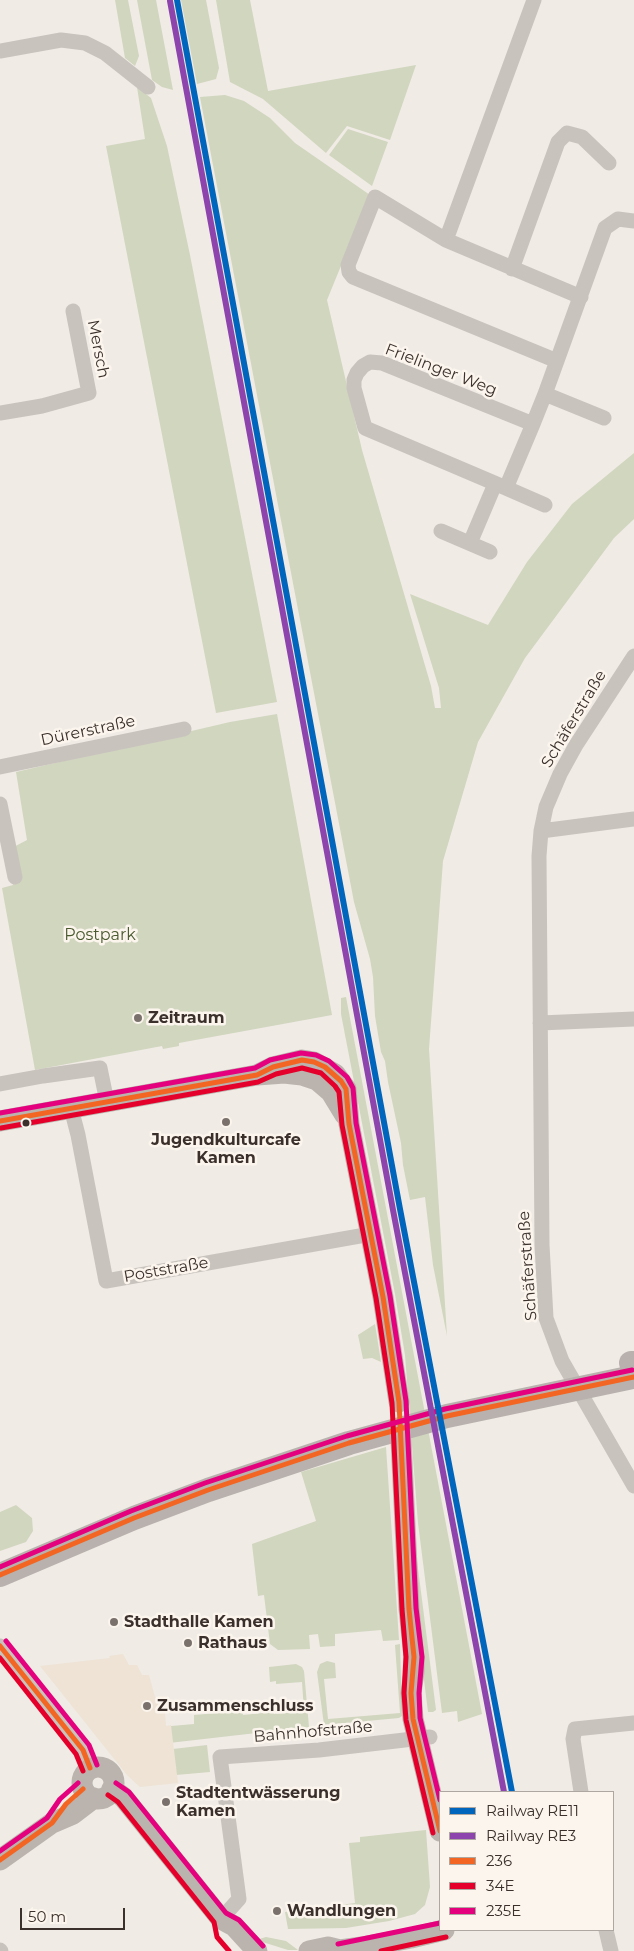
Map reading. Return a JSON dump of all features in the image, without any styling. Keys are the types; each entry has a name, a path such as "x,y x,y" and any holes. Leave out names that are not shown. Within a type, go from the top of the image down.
{"main road":[{"path":"0,1558 127,1503 205,1474 344,1428 442,1402 542,1379 633,1370"},
{"path":"0,1574 152,1511 208,1490 349,1443 447,1416 633,1370"}],"street":[{"path":"446,240 534,0"},
{"path":"0,51 61,40 85,43 105,52 148,87"},
{"path":"512,269 558,142 568,133 582,137 609,162"},
{"path":"557,361 353,277 349,272 348,265 375,197 446,240 581,297"},
{"path":"470,543 533,424 546,394 605,228 618,219 634,221"},
{"name":"Mersch","path":"0,413 42,406 89,393 73,311"},
{"name":"Frielinger Weg","path":"533,424 382,363 370,362 363,366 354,380 354,388 365,428 545,505"},
{"path":"546,394 604,418"},
{"path":"441,532 490,552"},
{"name":"Schäferstraße","path":"634,656 576,745 546,806 541,831 540,856 542,1245 546,1318 562,1361 634,1486"},
{"name":"Dürerstraße","path":"0,768 184,728"},
{"path":"0,804 15,877"},
{"path":"541,831 634,819"},
{"path":"540,1023 634,1018"},
{"path":"0,1121 257,1075 273,1067 302,1060 314,1062 335,1074 346,1089 349,1124 371,1234 399,1402"},
{"path":"0,1084 100,1068 107,1102"},
{"name":"Poststraße","path":"71,1108 78,1135 106,1281 371,1234"},
{"path":"401,1440 414,1672 422,1692 423,1738 439,1813"},
{"path":"0,1646 83,1750 90,1768"},
{"path":"581,1791 573,1739 575,1729 634,1724"},
{"path":"423,1738 439,1780 440,1791"},
{"name":"Bahnhofstraße","path":"221,1919 239,1900 220,1757 319,1750 423,1738"},
{"path":"0,1860 52,1823 73,1814 96,1792 114,1781 109,1772 100,1767 90,1768 83,1775 82,1784 96,1792 123,1797 221,1919 234,1926 257,1951"},
{"path":"221,1919 224,1933 239,1951"},
{"path":"309,1951 328,1947 339,1951 440,1931"},
{"path":"606,1931 610,1951"}],"green space":[{"path":"115,0 128,0 139,56 135,66 125,58"},
{"path":"137,0 156,0 173,90 162,87 152,80"},
{"path":"181,0 206,0 219,68 216,79 197,84"},
{"path":"216,0 250,0 268,91 416,65 390,140 347,126 326,153 263,99 230,82"},
{"path":"137,87 151,98 167,146 277,702 216,713 106,146 145,139"},
{"path":"225,95 244,101 270,118 295,143 370,195 327,300 362,450 431,686 435,708 441,708 439,688 410,594 488,625 527,562 572,504 634,453 634,519 614,538 525,658 478,742 443,861 429,1049 447,1336 433,1265 425,1197 410,1200 403,1165 401,1143 375,1016 370,959 354,902 200,97"},
{"path":"348,129 388,142 372,186 329,155"},
{"name":"Postpark","path":"277,714 332,1015 179,1043 179,1046 163,1049 162,1046 35,1070 2,888 13,885 8,850 27,840 16,772 230,722"},
{"path":"346,997 482,1714 458,1722 457,1711 442,1713 418,1523 405,1355 341,1014 341,998"},
{"path":"375,1324 381,1362 372,1358 363,1359 358,1335"},
{"path":"386,1447 399,1640 383,1641 381,1630 335,1634 335,1646 320,1647 318,1634 309,1635 310,1649 278,1650 270,1644 264,1595 258,1596 252,1544 316,1521 301,1472"},
{"path":"16,1505 32,1518 33,1531 26,1542 0,1551 0,1512"},
{"path":"412,1521 436,1710 433,1712 428,1712 415,1608"},
{"path":"400,1644 402,1716 399,1718 324,1725 317,1672 320,1664 327,1661 335,1663 336,1678 324,1679 328,1719 400,1713 395,1645"},
{"path":"296,1664 302,1667 304,1671 309,1727 169,1743 160,1727 194,1724 194,1715 242,1711 243,1715 304,1711 302,1682 276,1684 276,1681 270,1682 269,1667"},
{"path":"207,1745 210,1772 176,1775 173,1749"},
{"path":"426,1830 430,1887 425,1905 415,1914 389,1921 346,1928 288,1929 285,1912 355,1903 349,1843 360,1842 360,1837"},
{"path":"266,1937 286,1941 298,1950 288,1950 256,1940"}],"shaded area":[{"path":"123,1654 129,1665 137,1665 142,1675 149,1675 155,1697 167,1696 167,1700 164,1700 166,1726 171,1725 178,1783 140,1787 127,1775 40,1666 110,1658 109,1656"}],"rail line":[{"name":"RE11","path":"177,0 400,1209 512,1791"},
{"name":"RE3","path":"170,1 393,1210 504,1791"}],"transit line":[{"name":"235E","path":"0,1113 255,1068 270,1060 301,1053 316,1055 329,1061 347,1077 353,1088 356,1123 390,1296 406,1401 416,1608 422,1657 419,1693 420,1718 439,1796"},
{"name":"236","path":"0,1121 257,1075 273,1067 302,1060 314,1062 325,1067 341,1081 346,1089 349,1124 383,1297 399,1402 409,1609 414,1657 411,1693 413,1719 439,1827"},
{"name":"34E","path":"1,1128 258,1082 276,1074 302,1068 321,1073 339,1092 342,1125 376,1298 392,1403 406,1657 404,1693 406,1720 433,1833"},
{"name":"235E","path":"0,1567 131,1511 205,1483 347,1436 445,1409 632,1370"},
{"name":"236","path":"0,1575 134,1518 208,1490 349,1443 447,1416 634,1377"},
{"name":"235E","path":"6,1641 89,1745 97,1765"},
{"name":"236","path":"0,1646 83,1750 90,1768"},
{"name":"34E","path":"0,1658 76,1754 83,1771"},
{"name":"235E","path":"0,1851 47,1818 60,1799 78,1783"},
{"name":"235E","path":"116,1783 129,1792 226,1913 239,1920 263,1946"},
{"name":"236","path":"0,1860 52,1823 66,1804 83,1789"},
{"name":"34E","path":"108,1795 118,1802 214,1922 217,1937 229,1951"},
{"name":"235E","path":"338,1944 439,1923"},
{"name":"34E","path":"381,1951 446,1937"}],"place":[{"name":"Zeitraum","path":"138,1018"},
{"name":"Jugendkulturcafe Kamen","path":"226,1122"},
{"name":"Stadthalle Kamen","path":"114,1622"},
{"name":"Rathaus","path":"188,1643"},
{"name":"Zusammenschluss","path":"147,1706"},
{"name":"Stadtentwässerung Kamen","path":"166,1802"},
{"name":"Wandlungen","path":"277,1911"}]}
